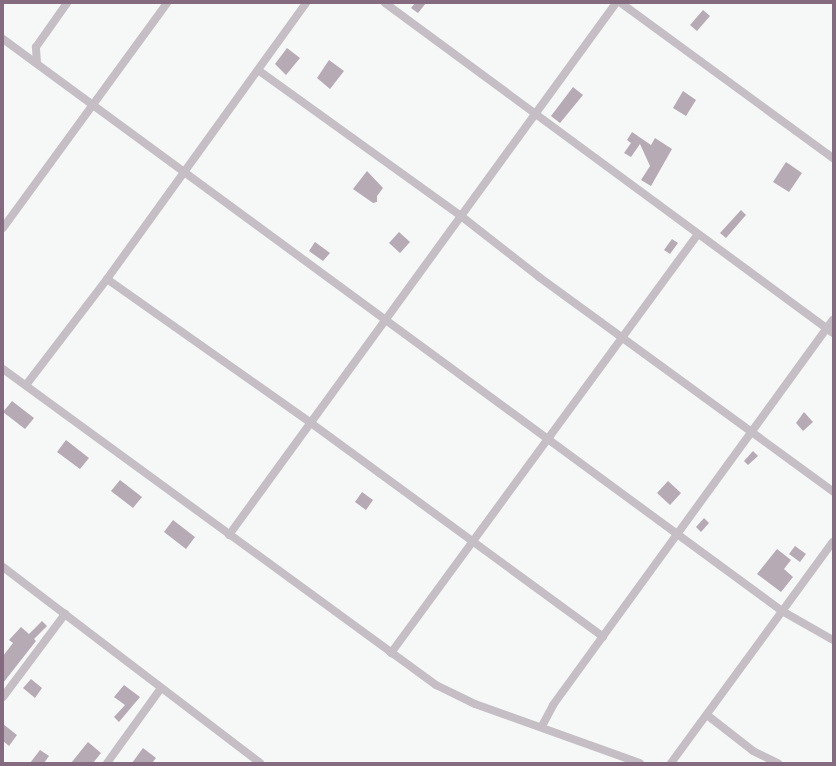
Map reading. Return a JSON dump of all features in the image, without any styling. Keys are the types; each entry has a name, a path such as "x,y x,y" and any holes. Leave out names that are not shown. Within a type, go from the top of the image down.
{"street":[{"path":"37,63 36,47 67,3"},
{"path":"3,228 167,3"},
{"path":"26,385 107,279 182,171 306,3"},
{"path":"385,3 830,331"},
{"path":"229,535 616,3"},
{"path":"620,3 833,158"},
{"path":"3,39 782,611 833,640"},
{"path":"258,70 461,216 622,337 833,491"},
{"path":"391,653 698,234"},
{"path":"107,279 311,423 471,542 603,637"},
{"path":"542,726 553,705 753,432 830,331 833,320"},
{"path":"3,368 391,653 453,695 542,726 640,763"},
{"path":"671,763 833,542"},
{"path":"3,567 258,762"},
{"path":"3,697 65,614"},
{"path":"107,763 161,688"},
{"path":"707,715 753,751 778,763"}],"building":[{"path":"415,3 426,3 418,13 411,8"},
{"path":"703,10 710,16 697,31 690,25"},
{"path":"287,48 300,58 286,75 275,64"},
{"path":"329,60 344,71 330,89 317,78"},
{"path":"573,87 583,95 560,123 551,116"},
{"path":"683,91 696,100 686,116 673,108"},
{"path":"632,132 651,145 655,138 672,149 651,186 641,180 650,166 640,144 631,157 624,153 631,143 627,140"},
{"path":"786,162 802,173 789,192 773,182"},
{"path":"367,171 383,188 377,196 377,202 373,203 353,189"},
{"path":"741,210 746,215 726,238 720,233"},
{"path":"399,232 410,242 400,253 389,243"},
{"path":"672,239 678,243 670,254 664,250"},
{"path":"315,242 330,253 323,261 309,251"},
{"path":"12,401 34,418 25,429 3,412"},
{"path":"804,412 813,422 803,431 796,423"},
{"path":"66,440 89,458 80,469 57,452"},
{"path":"753,451 758,456 748,465 744,461"},
{"path":"120,480 142,497 133,508 111,491"},
{"path":"668,481 681,493 670,505 657,493"},
{"path":"362,492 373,500 366,510 355,502"},
{"path":"704,518 709,523 701,532 696,527"},
{"path":"173,520 195,537 186,549 164,532"},
{"path":"795,546 806,554 800,562 789,554"},
{"path":"777,549 791,560 784,569 793,577 781,592 757,574"},
{"path":"42,621 47,626 34,639 36,641 3,683 3,656 13,643 9,640 21,627 29,634"},
{"path":"31,679 42,688 35,698 23,688"},
{"path":"124,685 140,697 119,722 114,717 125,705 114,697"},
{"path":"3,724 17,735 9,746 3,741"},
{"path":"88,742 101,753 93,763 71,763"},
{"path":"143,748 156,758 152,763 132,763"},
{"path":"40,750 49,756 44,763 30,763"}]}
